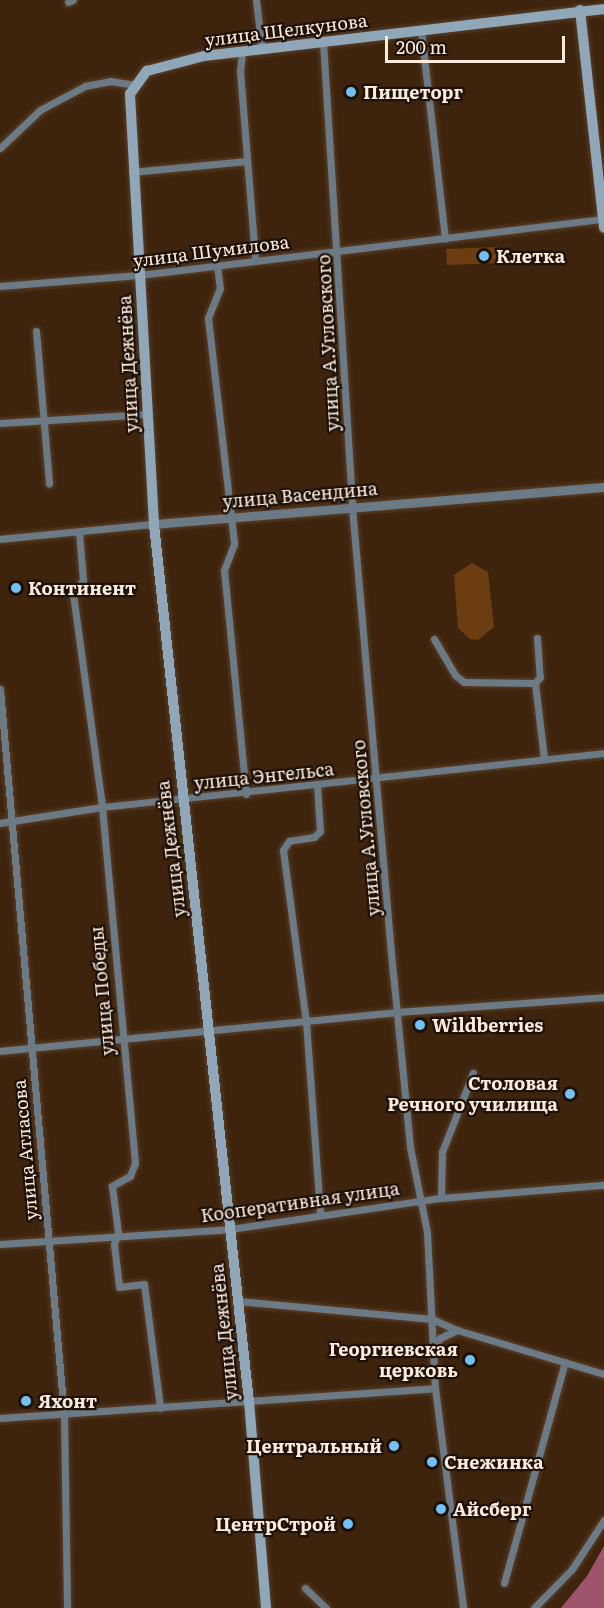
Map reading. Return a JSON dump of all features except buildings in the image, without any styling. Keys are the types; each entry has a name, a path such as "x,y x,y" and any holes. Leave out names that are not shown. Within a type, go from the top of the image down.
{"main road":[{"name":"улица Щелкунова","path":"134,85 147,71 168,64 323,42 422,31 579,5 604,9"},
{"path":"579,5 604,222"},
{"name":"улица Дежнёва","path":"134,85 130,94 132,172 154,524 182,800 210,1030 249,1402 266,1608"}],"street":[{"path":"256,0 262,50"},
{"path":"422,31 445,239"},
{"name":"улица А.Угловского","path":"323,42 339,252 352,507 376,779 410,1147 422,1201 437,1410 462,1608"},
{"path":"242,53 246,161 255,259"},
{"path":"0,148 40,110 85,86 110,81 134,85"},
{"path":"132,172 246,161"},
{"name":"улица Шумилова","path":"0,286 139,274 255,259 339,252 604,222"},
{"path":"218,265 220,288 208,318 234,544 224,570 246,794"},
{"path":"36,331 49,483"},
{"path":"0,423 148,414"},
{"name":"улица Васендина","path":"0,539 352,507 604,488"},
{"name":"улица Победы","path":"79,532 83,580 73,594 102,807 121,1039 135,1163 130,1176 112,1186 119,1287 144,1284 160,1408"},
{"path":"537,638 540,677 535,683 544,758"},
{"path":"434,639 455,675 464,682 535,683"},
{"name":"улица Атласова","path":"0,689 64,1414 67,1608"},
{"name":"улица Энгельса","path":"0,823 102,807 246,794 544,758 604,753"},
{"path":"317,785 320,831 314,837 289,841 283,850 306,1022 320,1214"},
{"path":"0,1051 397,1012 604,997"},
{"path":"441,1197 442,1152 473,1073"},
{"name":"Кооперативная улица","path":"0,1244 230,1229 441,1197 604,1185"},
{"path":"238,1301 432,1319 457,1330 604,1374"},
{"path":"434,1347 445,1335 457,1330"},
{"path":"504,1583 565,1362"},
{"path":"0,1418 435,1388"},
{"path":"534,1608 572,1569 604,1520"},
{"path":"305,1588 326,1608"}],"shaded area":[{"path":"497,247 498,263 447,265 446,249"},
{"path":"472,563 488,572 494,627 478,640 470,639 458,628 454,575"},
{"path":"604,1546 604,1608 561,1608 587,1576"}],"place":[{"name":"Пищеторг","path":"351,92"},
{"name":"Клетка","path":"484,256"},
{"name":"Континент","path":"16,588"},
{"name":"Wildberries","path":"420,1025"},
{"name":"Столовая Речного училища","path":"570,1094"},
{"name":"Георгиевская церковь","path":"470,1360"},
{"name":"Яхонт","path":"26,1401"},
{"name":"Центральный","path":"394,1446"},
{"name":"Снежинка","path":"432,1462"},
{"name":"Айсберг","path":"441,1509"},
{"name":"ЦентрСтрой","path":"348,1524"}]}
